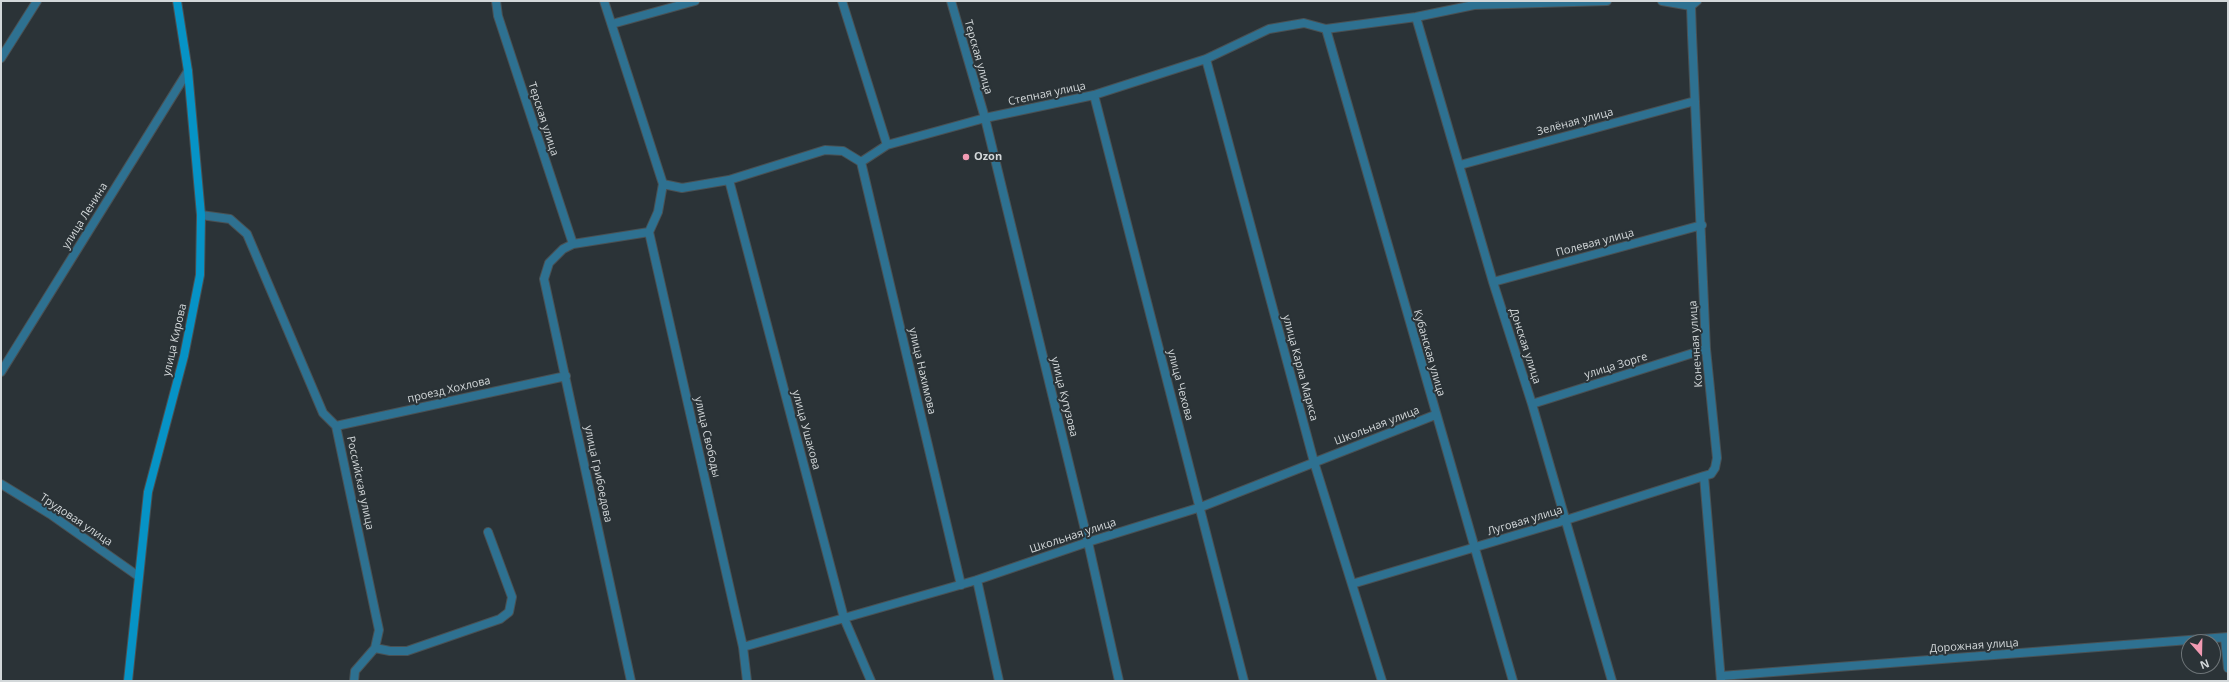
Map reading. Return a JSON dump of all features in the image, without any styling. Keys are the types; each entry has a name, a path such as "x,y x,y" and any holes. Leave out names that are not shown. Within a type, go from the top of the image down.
{"main road":[{"name":"улица Кирова","path":"128,681 148,492 184,356 200,275 201,216 188,71 177,1"}],"street":[{"path":"1,58 37,1"},
{"name":"Терская улица","path":"496,1 498,16 573,244"},
{"path":"573,244 650,232 658,212 663,184 604,1"},
{"path":"612,24 695,1"},
{"path":"842,1 887,145"},
{"name":"Терская улица","path":"951,1 985,118"},
{"name":"Степная улица","path":"860,162 887,145 985,118 1094,95 1206,59 1269,29 1304,23 1326,29 1416,18 1474,5 1607,1"},
{"path":"1662,1 1694,4"},
{"name":"Конечная улица","path":"1694,4 1696,101 1706,349 1716,458 1715,468 1711,474 1704,476"},
{"name":"Донская улица","path":"1416,18 1493,282 1532,404 1612,681"},
{"name":"Кубанская улица","path":"1326,29 1435,415 1513,681"},
{"name":"улица Карла Маркса","path":"1206,59 1314,462 1382,681"},
{"name":"улица Ленина","path":"1,372 188,71"},
{"name":"улица Чехова","path":"1094,95 1201,507 1244,681"},
{"name":"Зелёная улица","path":"1460,165 1696,101"},
{"name":"улица Кутузова","path":"985,118 1088,542 1119,681"},
{"path":"663,184 682,188 729,180 826,150 843,151 860,162"},
{"name":"улица Нахимова","path":"860,162 961,585"},
{"name":"улица Ушакова","path":"729,180 844,618 871,681"},
{"name":"Российская улица","path":"201,216 230,219 247,234 323,413 336,426 379,630 375,648 356,671 354,681"},
{"name":"Полевая улица","path":"1493,282 1702,225"},
{"name":"улица Свободы","path":"650,232 743,647"},
{"name":"улица Грибоедова","path":"573,244 555,255 545,272 544,279 631,681"},
{"name":"улица Зорге","path":"1532,404 1706,349"},
{"name":"проезд Хохлова","path":"336,426 566,376"},
{"name":"Школьная улица","path":"743,647 961,585 1088,542 1201,507 1435,415"},
{"path":"1704,476 1721,678"},
{"name":"Луговая улица","path":"1352,584 1475,548 1704,476"},
{"name":"Трудовая улица","path":"1,484 50,514 138,576"},
{"path":"375,648 390,651 407,651 500,619 509,612 512,596 488,532"},
{"path":"977,580 999,681"},
{"path":"2227,638 2228,668"},
{"name":"Дорожная улица","path":"1721,678 2227,638"},
{"path":"743,647 746,681"}],"place":[{"name":"Ozon","path":"966,157"}]}
